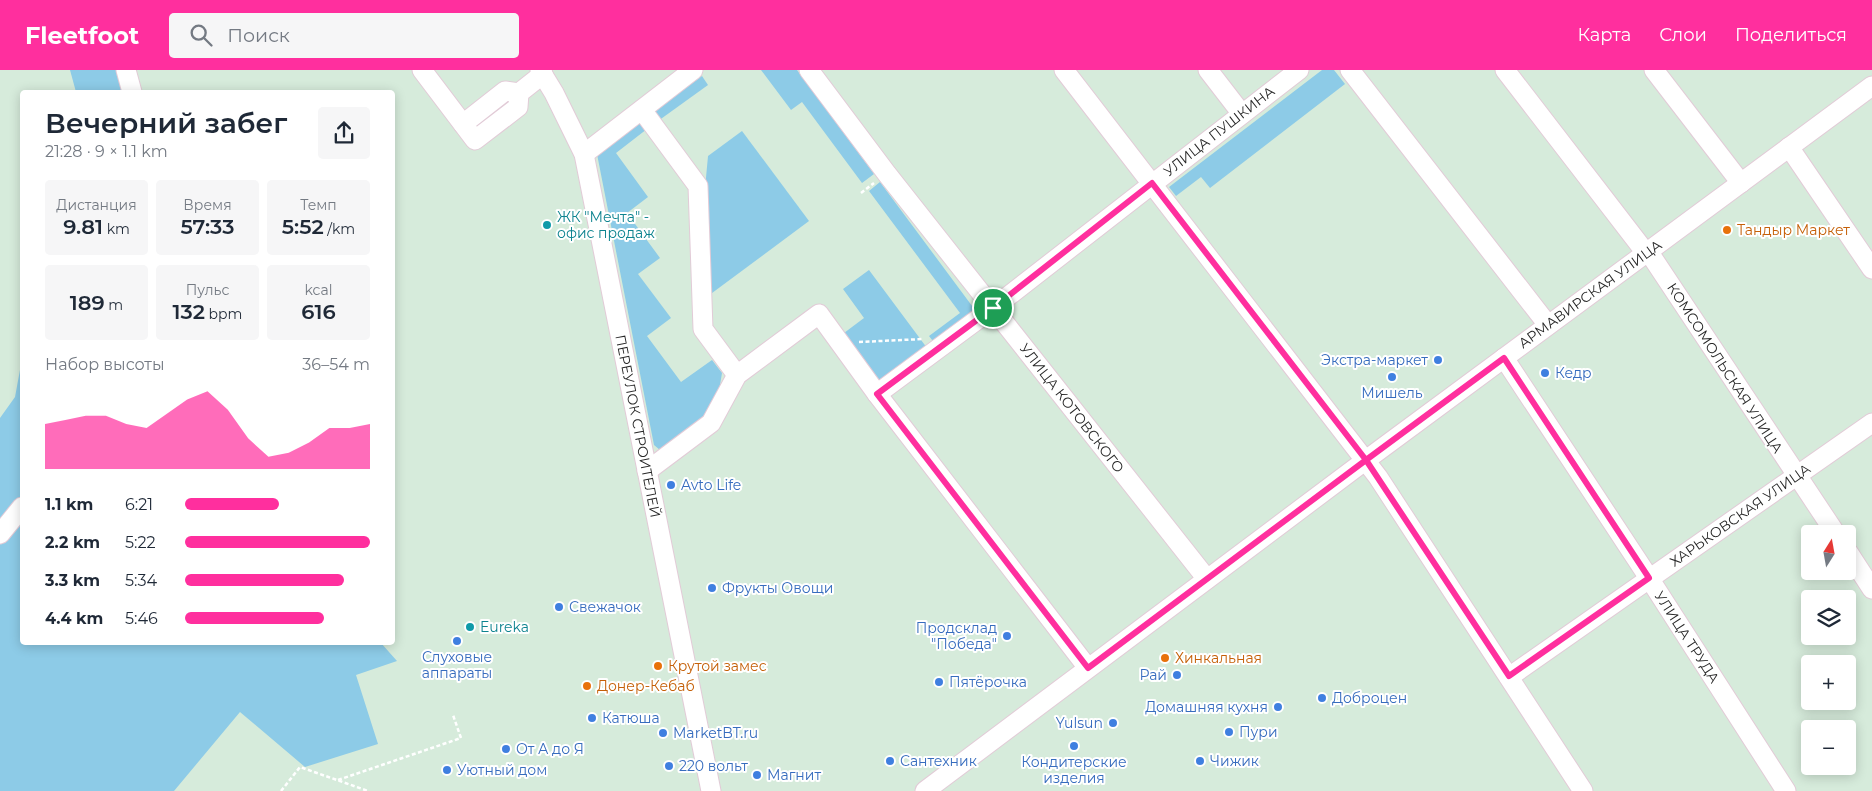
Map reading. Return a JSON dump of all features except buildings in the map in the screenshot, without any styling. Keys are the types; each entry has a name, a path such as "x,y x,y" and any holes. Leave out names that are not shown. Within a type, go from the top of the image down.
{"street":[{"path":"126,70 131,90"},
{"path":"422,70 475,140 518,107 519,93 541,72"},
{"path":"584,154 693,70"},
{"name":"УЛИЦА КОТОВСКОГО","path":"809,70 887,174 1207,579"},
{"path":"1064,70 1366,460 1583,791"},
{"path":"1208,70 1242,114"},
{"name":"УЛИЦА ПУШКИНА","path":"877,394 993,308 1298,70"},
{"path":"1350,70 1548,325"},
{"name":"КОМСОМОЛЬСКАЯ УЛИЦА","path":"1505,70 1647,252 1830,525"},
{"path":"1654,70 1741,182"},
{"name":"ПЕРЕУЛОК СТРОИТЕЛЕЙ","path":"541,72 554,93 584,154 711,791"},
{"name":"АРМАВИРСКАЯ УЛИЦА","path":"925,791 1366,460 1872,86"},
{"path":"642,110 698,186 703,329 737,375"},
{"path":"1789,148 1872,269"},
{"path":"647,471 711,423 737,375 819,314 877,394 1088,668"},
{"name":"УЛИЦА ТРУДА","path":"1504,358 1786,791"},
{"name":"ХАРЬКОВСКАЯ УЛИЦА","path":"1509,676 1872,423"},
{"path":"0,534 20,509"},
{"path":"1856,564 1872,589"}],"path":[{"path":"840,343 925,339"},
{"path":"338,780 461,738 453,715"},
{"path":"281,791 300,767 368,791"}],"shaded area":[{"path":"70,70 134,70 139,90 75,90"},
{"path":"761,70 797,70 874,174 862,183 802,102 791,110"},
{"path":"1322,70 1334,70 1345,84 1210,188 1201,177 1176,196 1169,187"},
{"path":"702,76 708,85 658,121 651,113"},
{"path":"641,121 647,129 616,153 648,197 627,213 660,258 638,274 671,318 647,336 681,382 712,360 722,373 716,409 660,450 654,445 597,154"},
{"path":"742,131 809,221 708,296 705,188 708,156"},
{"path":"880,182 978,314 936,345 929,336 960,313 869,191"},
{"path":"869,270 930,352 879,389 840,336 864,318 843,289"},
{"path":"20,370 20,645 383,645 397,661 356,675 378,744 305,767 240,712 174,791 0,791 0,418 15,397"}],"place":[{"name":"ЖК \"Мечта\" - офис продаж","path":"547,225"},
{"name":"Тандыр Маркет","path":"1727,230"},
{"name":"Экстра-маркет","path":"1438,360"},
{"name":"Кедр","path":"1545,373"},
{"name":"Мишель","path":"1392,377"},
{"name":"Avto Life","path":"671,485"},
{"name":"Фрукты Овощи","path":"712,588"},
{"name":"Свежачок","path":"559,607"},
{"name":"Eureka","path":"470,627"},
{"name":"Продсклад \"Победа\"","path":"1007,636"},
{"name":"Слуховые аппараты","path":"457,641"},
{"name":"Хинкальная","path":"1165,658"},
{"name":"Крутой замес","path":"658,666"},
{"name":"Рай","path":"1177,675"},
{"name":"Пятёрочка","path":"939,682"},
{"name":"Донер-Кебаб","path":"587,686"},
{"name":"Доброцен","path":"1322,698"},
{"name":"Домашняя кухня","path":"1278,707"},
{"name":"Катюша","path":"592,718"},
{"name":"Yulsun","path":"1113,723"},
{"name":"Пури","path":"1229,732"},
{"name":"MarketBT.ru","path":"663,733"},
{"name":"Кондитерские изделия","path":"1074,746"},
{"name":"От А до Я","path":"506,749"},
{"name":"Сантехник","path":"890,761"},
{"name":"Чижик","path":"1200,761"},
{"name":"220 вольт","path":"669,766"},
{"name":"Уютный дом","path":"447,770"},
{"name":"Магнит","path":"757,775"}],"route":[{"path":"993,308 877,394 1088,668 1366,460 1509,676 1649,578 1504,358 1366,460 1152,183 993,308"}]}
